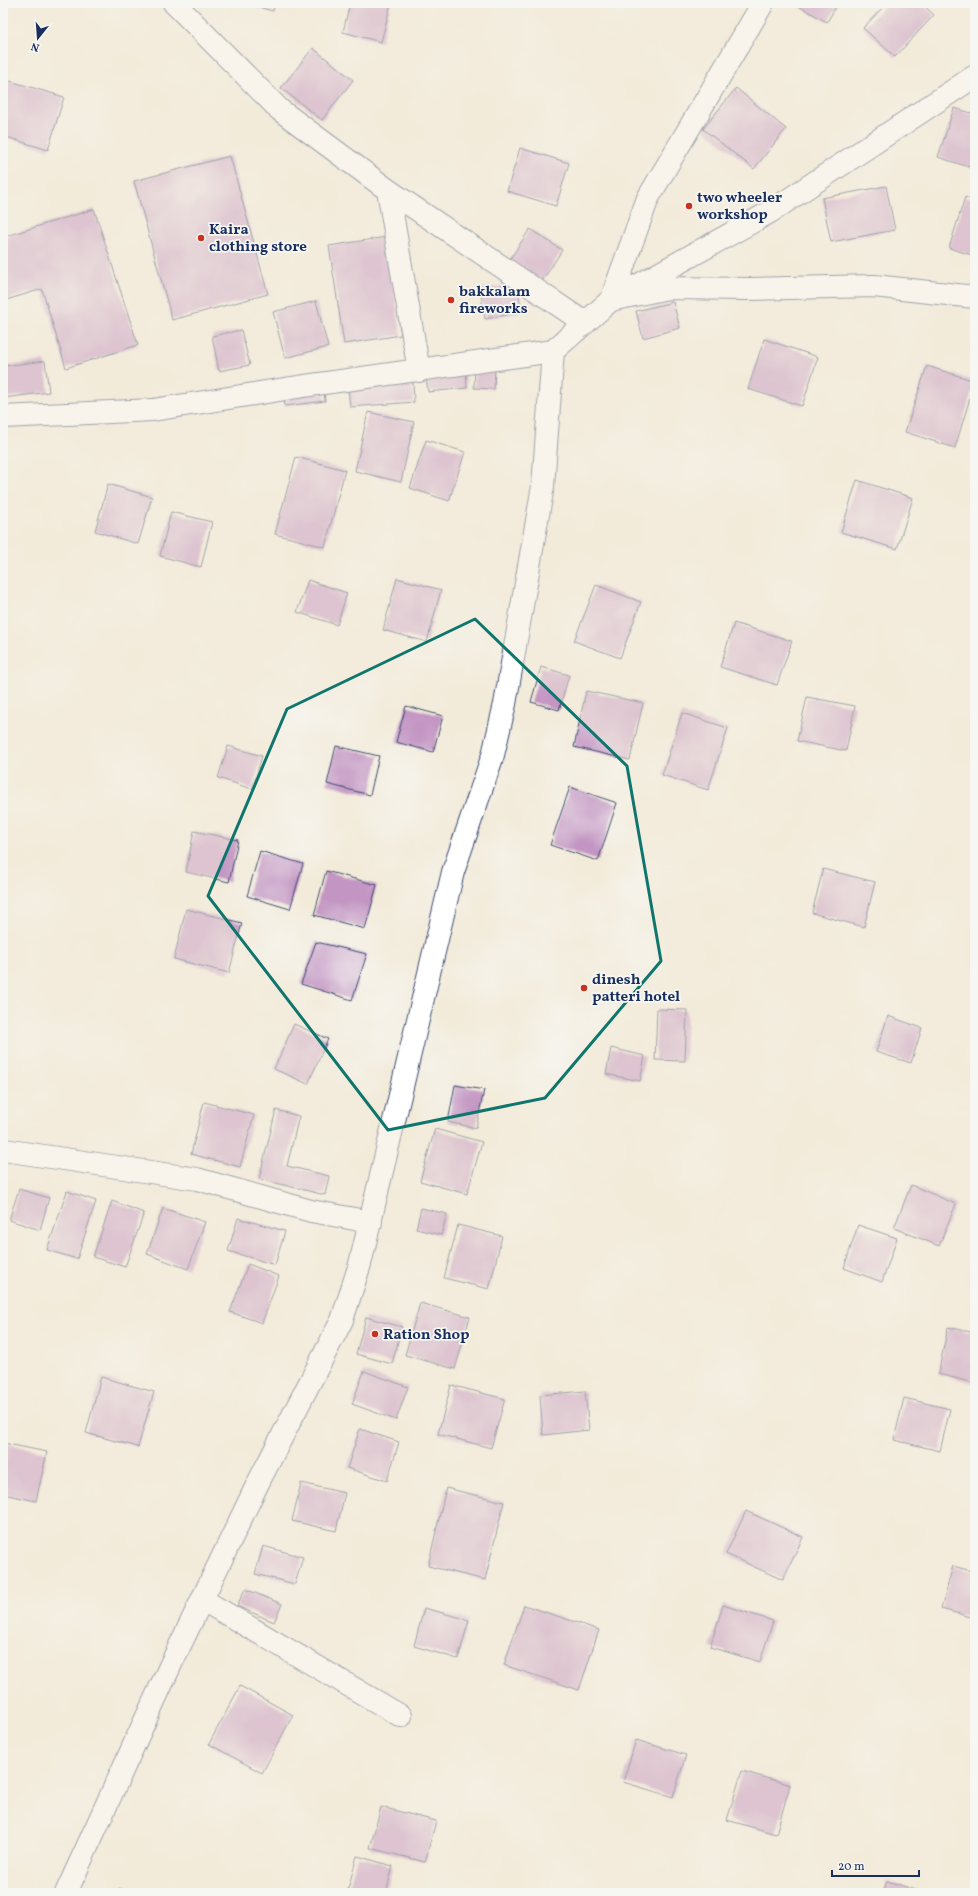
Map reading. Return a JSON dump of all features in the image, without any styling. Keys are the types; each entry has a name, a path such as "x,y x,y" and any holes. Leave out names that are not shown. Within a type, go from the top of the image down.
{"street":[{"path":"174,3 280,110 388,190 585,323"},
{"path":"611,300 648,198 763,3"},
{"path":"3,417 153,410 553,351 611,300 770,212 975,76"},
{"path":"388,190 419,371"},
{"path":"611,300 668,288 749,289 874,286 975,297"},
{"path":"66,1893 171,1664 257,1485 342,1320 360,1264 453,872 493,755 505,704 543,486 553,351"},
{"path":"4,1150 197,1179 311,1211 371,1222"},
{"path":"203,1600 401,1716"}],"highlighted area":[{"path":"475,619 627,766 661,961 545,1098 388,1130 208,896 287,709"}],"building":[{"path":"243,3 275,3 273,11"},
{"path":"350,3 391,3 381,42 343,32"},
{"path":"793,3 838,3 827,22"},
{"path":"887,3 921,3 934,15 895,57 863,28"},
{"path":"313,48 353,80 322,120 281,88"},
{"path":"3,79 64,97 48,150 3,136"},
{"path":"736,88 786,129 754,169 703,129"},
{"path":"954,108 975,114 975,169 938,157"},
{"path":"520,148 569,163 556,206 507,191"},
{"name":"Kaira clothing store","path":"230,156 268,294 172,320 134,181"},
{"path":"886,186 895,230 831,242 822,198"},
{"path":"965,197 975,200 975,256 949,248"},
{"path":"94,209 138,345 66,368 42,289 3,301 3,237"},
{"path":"530,229 562,250 539,286 506,265"},
{"path":"386,237 401,335 344,344 329,246"},
{"path":"517,283 522,312 485,319 480,289"},
{"path":"316,301 328,347 285,358 273,312"},
{"path":"673,302 680,328 643,338 636,311"},
{"path":"241,330 250,365 219,371 212,336"},
{"path":"764,339 818,357 802,406 748,389"},
{"path":"45,361 49,392 4,398 3,366"},
{"path":"927,366 975,381 955,448 905,432"},
{"path":"475,368 495,369 494,389 474,388"},
{"path":"466,373 467,388 428,392 426,377"},
{"path":"413,382 414,402 350,407 348,387"},
{"path":"324,390 325,401 285,406 283,395"},
{"path":"368,412 414,422 401,482 355,471"},
{"path":"426,440 465,452 449,501 410,488"},
{"path":"296,457 345,470 325,547 275,534"},
{"path":"857,480 913,498 897,549 841,532"},
{"path":"108,484 152,497 138,544 95,531"},
{"path":"171,512 212,522 201,567 160,556"},
{"path":"397,578 441,590 427,642 383,630"},
{"path":"308,580 347,593 337,625 297,612"},
{"path":"596,585 641,602 620,658 574,641"},
{"path":"734,623 792,641 777,685 720,667"},
{"path":"541,667 569,675 559,710 531,702"},
{"path":"586,691 643,703 630,760 574,747"},
{"path":"807,697 855,706 846,751 797,741"},
{"path":"406,706 443,716 433,752 396,742"},
{"path":"682,713 728,728 708,790 662,775"},
{"path":"228,746 262,756 252,789 218,778"},
{"path":"336,746 379,756 370,795 327,784"},
{"path":"570,787 617,803 598,861 550,845"},
{"path":"194,831 238,840 229,882 186,872"},
{"path":"260,851 303,864 290,909 247,896"},
{"path":"823,869 875,882 864,927 812,913"},
{"path":"326,871 377,885 365,929 314,915"},
{"path":"186,909 242,923 229,973 174,959"},
{"path":"316,942 367,954 352,1000 301,984"},
{"path":"657,1009 687,1010 685,1061 655,1060"},
{"path":"888,1016 922,1028 911,1063 876,1052"},
{"path":"294,1024 328,1039 308,1084 274,1069"},
{"path":"611,1048 645,1056 640,1081 606,1074"},
{"path":"455,1085 484,1090 476,1128 448,1122"},
{"path":"204,1102 254,1115 240,1167 191,1154"},
{"path":"276,1110 299,1116 287,1166 329,1176 325,1195 259,1179"},
{"path":"435,1129 482,1142 467,1194 420,1181"},
{"path":"911,1185 956,1204 939,1246 894,1228"},
{"path":"19,1189 49,1198 40,1230 9,1220"},
{"path":"67,1191 96,1201 77,1259 47,1250"},
{"path":"112,1201 144,1213 125,1267 93,1257"},
{"path":"163,1208 205,1222 188,1269 147,1254"},
{"path":"421,1208 447,1214 441,1235 416,1229"},
{"path":"238,1218 285,1231 275,1265 228,1251"},
{"path":"458,1225 502,1236 489,1289 444,1278"},
{"path":"858,1225 897,1238 882,1282 844,1268"},
{"path":"248,1264 279,1276 262,1323 230,1312"},
{"path":"420,1303 470,1317 455,1369 405,1355"},
{"path":"366,1317 402,1327 392,1364 356,1354"},
{"path":"948,1327 975,1333 975,1383 938,1374"},
{"path":"364,1371 408,1387 396,1420 352,1404"},
{"path":"101,1377 154,1392 138,1447 86,1433"},
{"path":"451,1385 505,1399 491,1448 438,1434"},
{"path":"585,1391 589,1430 543,1435 540,1395"},
{"path":"904,1398 950,1409 940,1451 894,1440"},
{"path":"360,1429 399,1442 387,1481 347,1468"},
{"path":"3,1443 47,1452 36,1501 3,1494"},
{"path":"301,1483 345,1493 336,1531 292,1521"},
{"path":"446,1488 504,1502 485,1580 428,1566"},
{"path":"746,1511 803,1537 783,1580 726,1554"},
{"path":"263,1546 303,1557 295,1584 255,1574"},
{"path":"953,1566 975,1572 975,1618 941,1609"},
{"path":"245,1589 282,1604 274,1622 237,1606"},
{"path":"524,1605 599,1630 579,1690 504,1665"},
{"path":"723,1605 773,1621 760,1662 710,1647"},
{"path":"424,1608 469,1620 458,1659 414,1646"},
{"path":"240,1686 293,1715 262,1773 209,1744"},
{"path":"636,1740 686,1755 673,1797 623,1782"},
{"path":"742,1771 790,1785 776,1834 727,1820"},
{"path":"381,1807 436,1821 425,1862 370,1848"},
{"path":"357,1856 393,1866 386,1893 347,1893"},
{"path":"887,1881 926,1893 883,1893"},
{"path":"119,1888 133,1893 118,1893"}],"place":[{"name":"two wheeler workshop","path":"689,206"},
{"name":"Kaira clothing store","path":"201,238"},
{"name":"bakkalam fireworks","path":"451,300"},
{"name":"dinesh patteri hotel","path":"584,988"},
{"name":"Ration Shop","path":"375,1334"}]}
